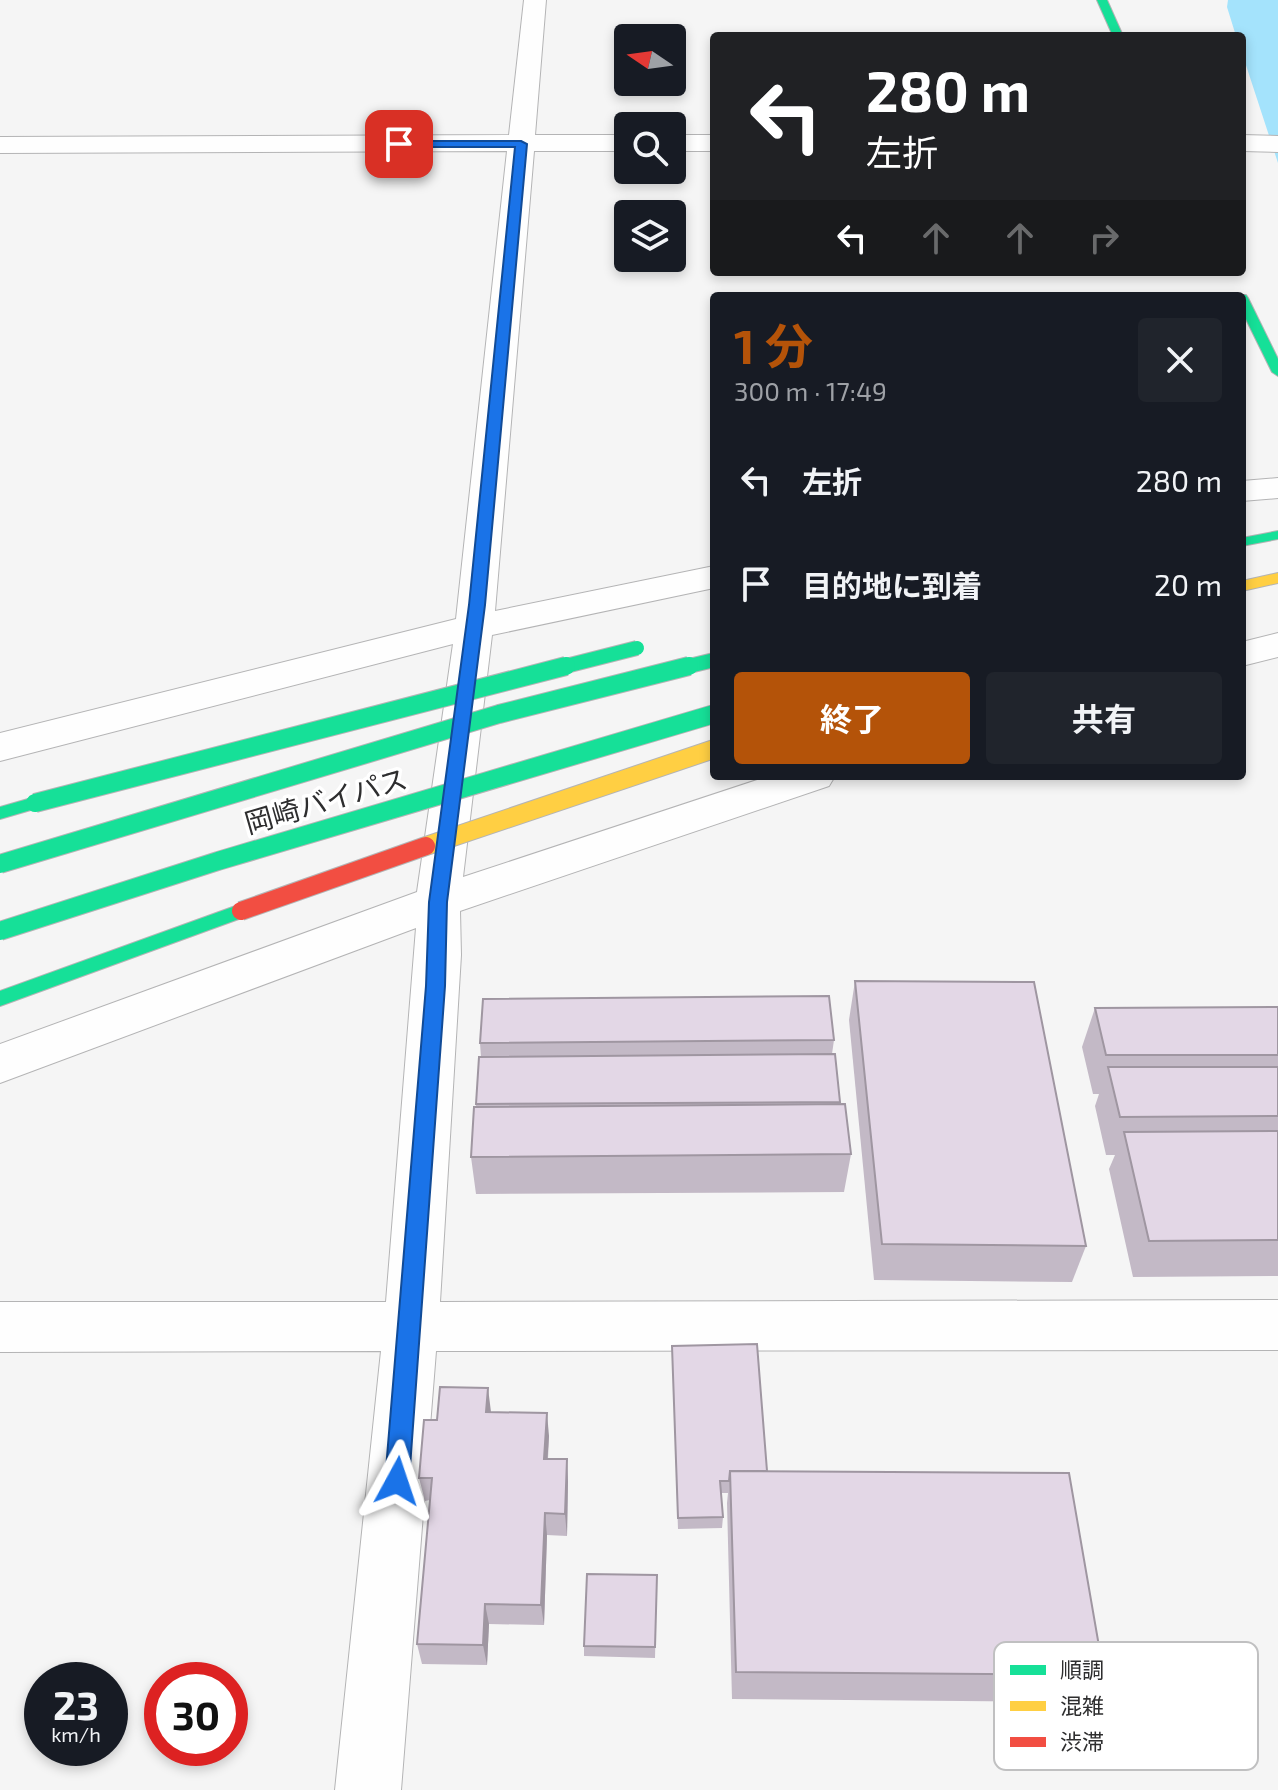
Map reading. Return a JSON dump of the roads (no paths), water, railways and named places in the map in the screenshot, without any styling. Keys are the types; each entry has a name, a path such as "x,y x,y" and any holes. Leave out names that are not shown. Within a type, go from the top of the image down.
{"main road":[{"path":"1102,0 1116,32"},
{"path":"1246,307 1278,372"},
{"path":"1246,541 1278,535"},
{"path":"1246,585 1278,578"},
{"path":"0,813 504,680 653,645"},
{"name":"岡崎バイパス","path":"0,864 499,714 710,661"},
{"name":"岡崎バイパス","path":"0,931 218,861 710,715"},
{"path":"0,999 498,820 710,750"}],"street":[{"path":"368,1790 411,1326 438,955 438,902 474,627 535,0"},
{"path":"0,145 614,143"},
{"path":"686,143 710,143"},
{"path":"1246,143 1278,144"},
{"path":"1246,491 1278,488"},
{"path":"0,747 474,627 710,578"},
{"path":"1246,653 1278,645"},
{"path":"0,1064 438,902 802,780"},
{"path":"0,1327 1278,1325"}],"water":[{"path":"1228,0 1278,0 1278,163 1246,65 1246,32 1235,32 1227,7"}]}
